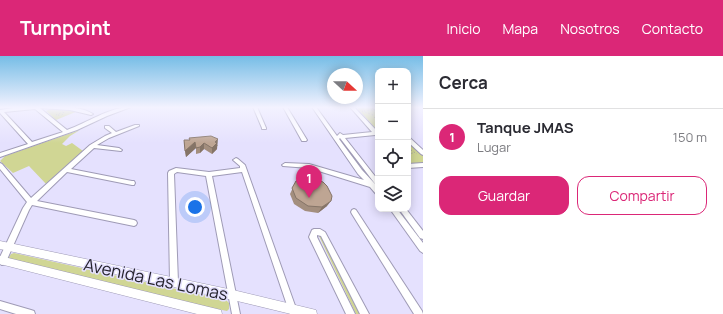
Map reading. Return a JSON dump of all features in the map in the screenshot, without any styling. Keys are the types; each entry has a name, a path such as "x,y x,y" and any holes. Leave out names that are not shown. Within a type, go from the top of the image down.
{"main road":[{"name":"Avenida Las Lomas","path":"4,246 233,295 293,312 312,314"},
{"name":"Avenida Las Lomas","path":"1,261 217,314"}],"street":[{"path":"8,119 31,144"},
{"path":"50,119 66,132"},
{"path":"0,155 66,132 96,119"},
{"path":"260,119 264,128"},
{"path":"292,119 304,140"},
{"path":"324,119 339,137"},
{"path":"326,119 360,172 375,184"},
{"path":"363,119 375,132"},
{"path":"1,261 4,246 31,202 92,146 116,134 137,126"},
{"path":"107,127 116,134"},
{"path":"339,137 375,134"},
{"path":"409,140 422,154"},
{"path":"92,146 119,150"},
{"path":"236,160 242,165 293,312"},
{"path":"411,166 423,164"},
{"path":"0,165 31,202 134,223"},
{"path":"285,165 314,167 375,185"},
{"path":"66,170 132,183"},
{"path":"174,282 170,175 172,171 179,170 209,174 243,170"},
{"path":"209,174 236,314"},
{"path":"354,212 419,314"},
{"path":"395,212 423,249"},
{"path":"404,212 423,236"},
{"path":"351,314 314,237 314,232 320,232 323,234 364,314"},
{"path":"0,305 31,314"}],"path":[{"path":"411,150 416,154"},
{"path":"411,154 422,154"}],"green space":[{"path":"367,119 375,119 375,128"},
{"path":"80,130 70,136 62,144 66,146 72,143 83,151 47,185 29,166 13,173 0,161 5,156"},
{"path":"411,144 423,155 423,163 411,164"},
{"path":"319,236 321,236 361,314 356,314"},
{"path":"14,253 226,300 229,303 229,309 227,311 174,300 8,259 11,254"}],"building":[{"path":"211,136 218,139 215,142 217,143 212,148 204,143 200,147 196,148 195,142 185,151 184,140 190,140 189,138"},
{"path":"306,177 323,182 327,186 332,196 331,201 322,207 308,206 296,198 292,188 296,181"}],"place":[{"name":"Tanque JMAS","path":"309,198"}]}
